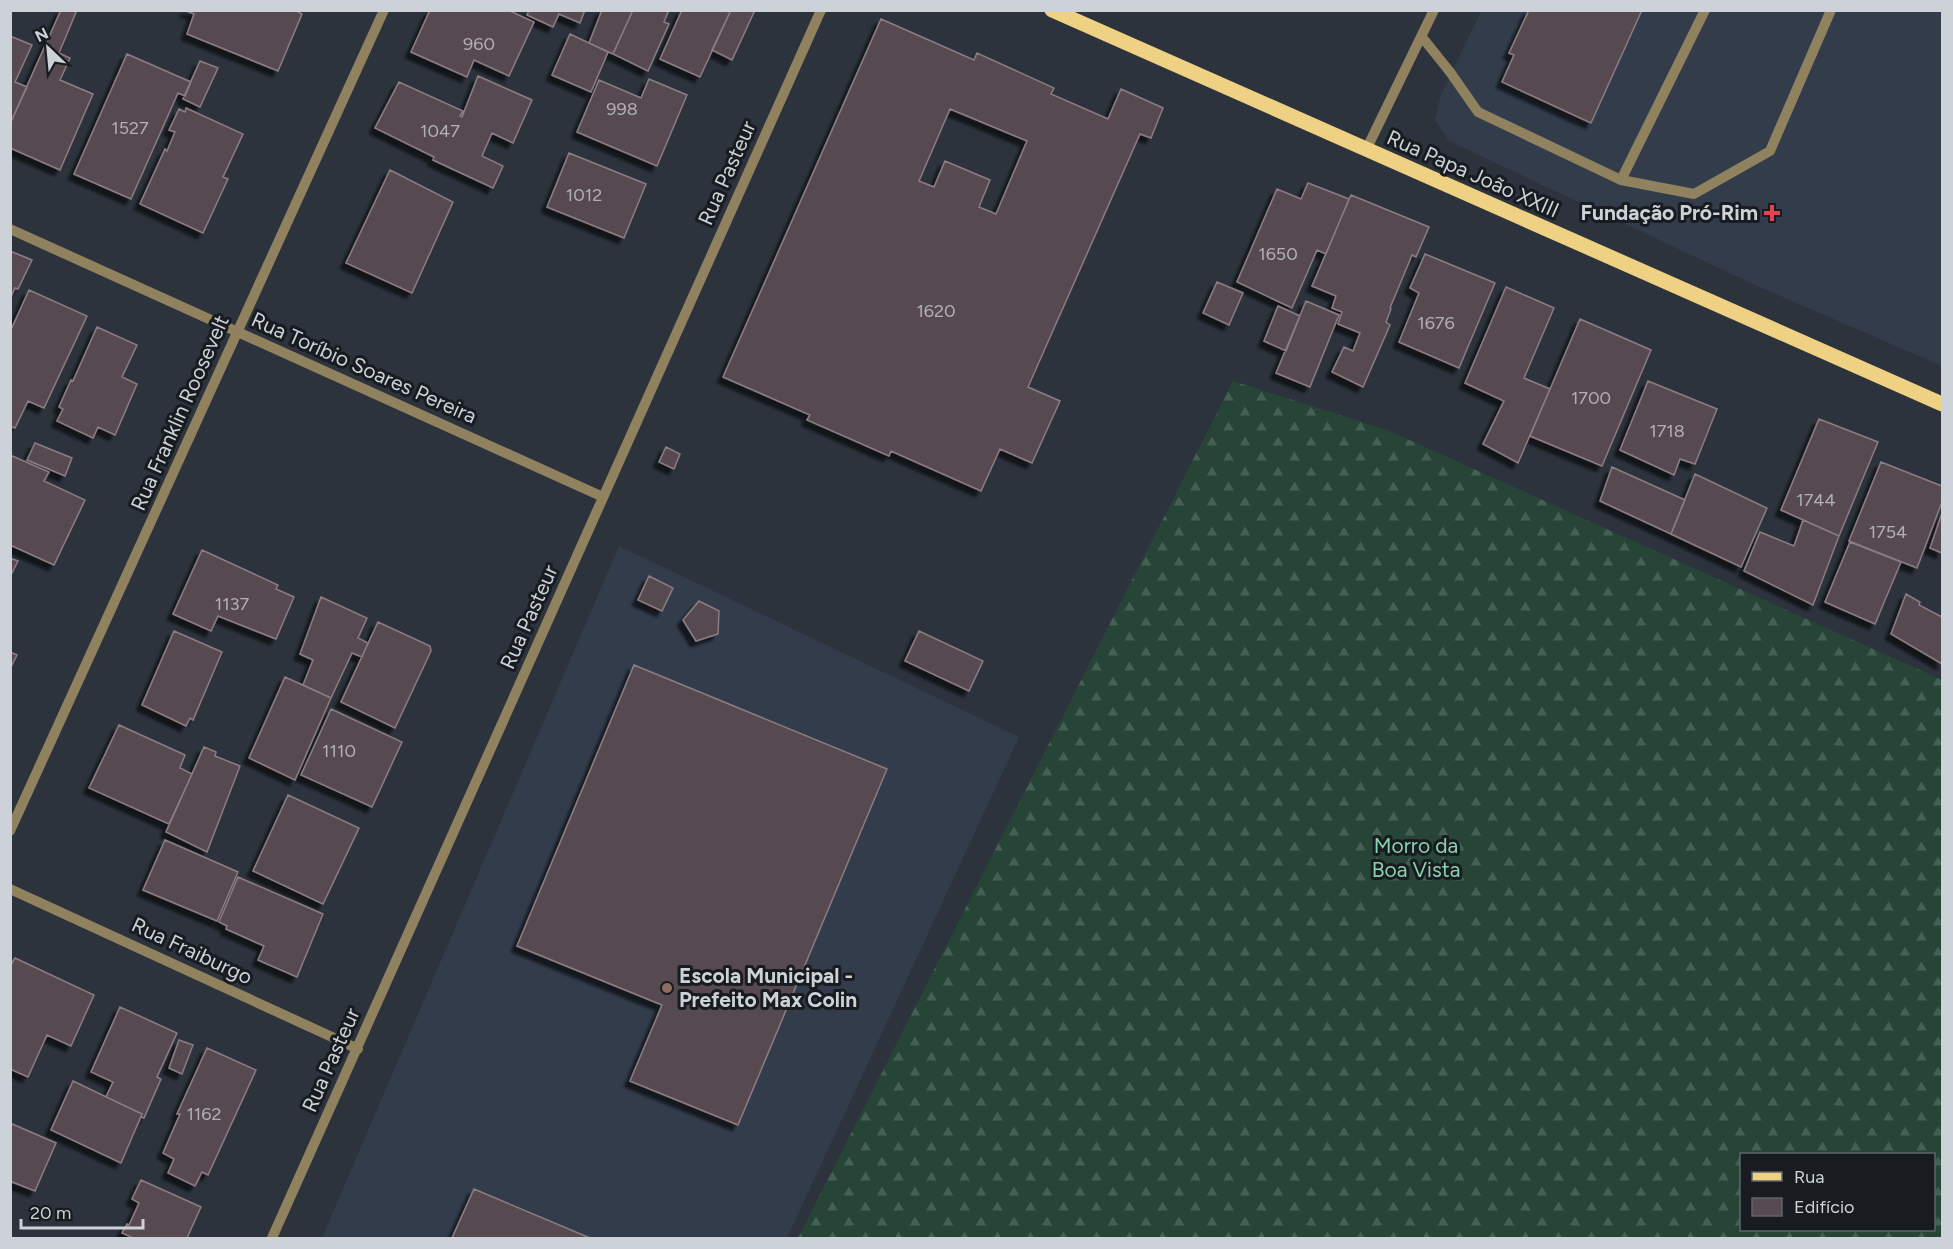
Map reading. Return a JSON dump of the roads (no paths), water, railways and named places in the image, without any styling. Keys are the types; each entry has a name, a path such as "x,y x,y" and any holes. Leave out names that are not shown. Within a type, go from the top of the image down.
{"main road":[{"name":"Rua Papa João XXIII","path":"1052,10 1942,404"}],"street":[{"name":"Rua Franklin Roosevelt","path":"10,831 384,10"},
{"name":"Rua Pasteur","path":"272,1239 821,10"},
{"path":"1366,150 1434,10"},
{"path":"1621,180 1705,10"},
{"path":"1422,37 1478,112 1621,180 1694,194 1770,151 1831,10"},
{"name":"Rua Toríbio Soares Pereira","path":"10,229 603,497"},
{"name":"Rua Fraiburgo","path":"10,890 358,1049"}],"place":[{"name":"Fundação Pró-Rim","path":"1772,213"},
{"name":"Escola Municipal - Prefeito Max Colin","path":"667,988"}],"park label":[{"name":"Morro da Boa Vista","path":"1416,858"}]}
